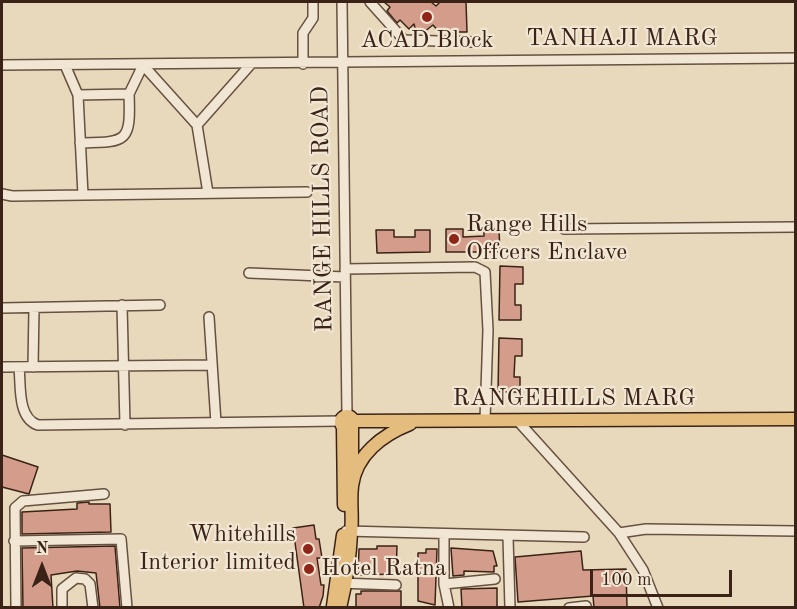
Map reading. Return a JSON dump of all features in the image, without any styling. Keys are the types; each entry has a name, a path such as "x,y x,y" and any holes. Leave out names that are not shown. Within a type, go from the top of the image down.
{"main road":[{"name":"RANGEHILLS MARG","path":"347,423 795,418"},
{"path":"352,485 361,463 379,441 394,430 419,421"},
{"name":"RANGE HILLS ROAD","path":"347,423 352,485 348,531"},
{"path":"340,608 348,531 344,506 347,423"},
{"path":"332,608 342,583"}],"street":[{"path":"303,64 303,33 313,18 313,2"},
{"name":"RANGE HILLS ROAD","path":"342,2 347,423"},
{"path":"370,2 404,40 474,42"},
{"name":"TANHAJI MARG","path":"2,65 303,64 342,60 795,57"},
{"path":"80,142 113,142 123,138 130,126 129,94 144,64 197,125 208,193"},
{"path":"197,125 251,64"},
{"path":"65,65 78,95 83,195"},
{"path":"78,95 129,94"},
{"path":"2,194 307,192"},
{"path":"564,229 795,227"},
{"path":"249,273 345,273 475,267 485,272 488,330 485,420"},
{"path":"2,308 160,304"},
{"path":"122,305 125,425"},
{"path":"33,367 34,308"},
{"path":"209,318 216,423"},
{"path":"2,367 212,365"},
{"path":"19,367 24,412 33,423 125,425 347,423"},
{"path":"517,420 619,533 643,570 658,608"},
{"path":"16,608 13,511 20,502 104,494"},
{"path":"619,533 646,530 795,531"},
{"path":"348,531 508,537 584,537"},
{"path":"444,534 444,584 449,608"},
{"path":"508,537 510,608"},
{"path":"14,541 121,539 127,608"},
{"path":"62,608 60,598 62,589 76,578 85,579 90,584 93,608"},
{"path":"444,584 495,579"},
{"path":"342,583 396,585"},
{"path":"569,608 586,606"}],"building":[{"name":"ACAD Block","path":"384,2 431,2 436,6 440,2 466,2 467,32 439,32 433,25 424,32 416,32 414,24 409,29 400,20 397,23 387,11 390,7"},
{"name":"Range Hills Offcers Enclave","path":"446,229 463,229 463,237 484,236 484,230 499,230 500,252 446,252"},
{"name":"Range Hills Offcers Enclave","path":"376,230 394,230 394,237 415,237 415,230 430,230 430,252 377,253"},
{"name":"Range Hills Offcers Enclave","path":"500,266 523,267 523,284 515,284 515,305 521,305 521,320 499,320"},
{"name":"Range Hills Offcers Enclave","path":"499,338 522,339 522,356 515,356 514,377 520,377 520,392 498,392"},
{"path":"2,455 38,467 29,494 2,487"},
{"path":"89,502 89,504 110,504 111,532 22,534 22,512 77,509 77,503"},
{"name":"Whitehills Interior limited","path":"314,525 322,558 317,558 321,585 324,585 323,596 319,608 304,608 293,528"},
{"path":"115,546 120,608 100,608 96,573 77,571 51,575 53,608 23,608 22,548"},
{"path":"377,546 397,546 396,574 358,575 359,549 377,549"},
{"path":"451,548 493,551 497,566 494,566 494,572 464,571 464,575 453,576"},
{"path":"426,549 437,549 435,605 418,601 418,553 426,553"},
{"path":"581,551 583,570 626,569 627,608 594,608 593,596 518,602 515,557"},
{"path":"497,588 497,608 462,608 461,589"},
{"path":"361,591 401,591 401,608 356,608 356,594 361,594"}],"place":[{"name":"ACAD Block","path":"427,17"},
{"name":"Range Hills Offcers Enclave","path":"454,239"},
{"name":"Whitehills Interior limited","path":"308,549"},
{"name":"Hotel Ratna","path":"309,569"}]}
